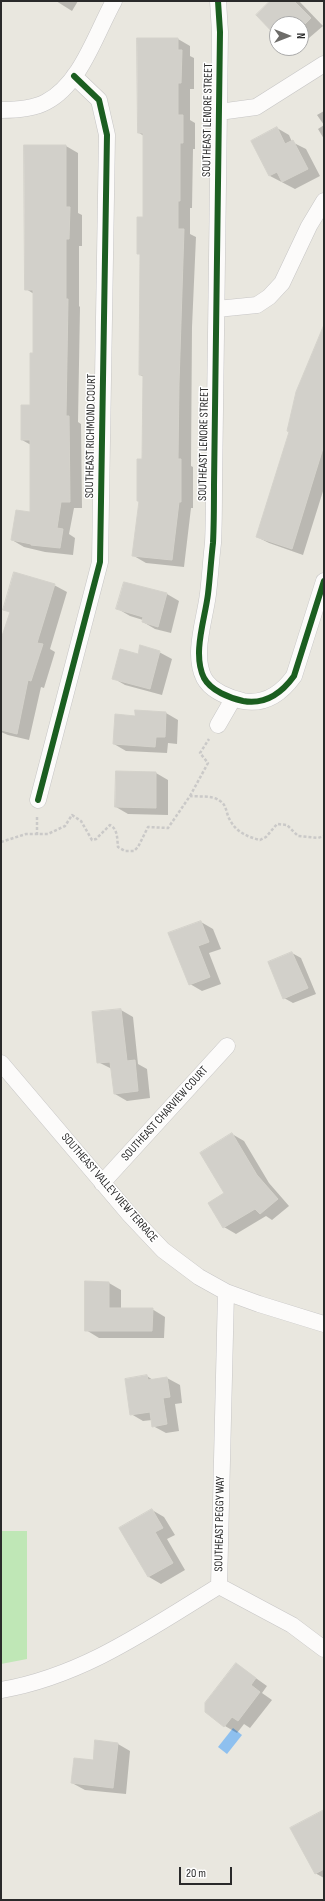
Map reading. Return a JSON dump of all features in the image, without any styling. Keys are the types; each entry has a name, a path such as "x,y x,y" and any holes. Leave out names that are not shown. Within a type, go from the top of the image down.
{"street":[{"path":"1,110 30,108 46,102 64,88 74,76 114,1"},
{"name":"SOUTHEAST LENORE STREET","path":"218,1 220,13 213,540 208,595 200,645 200,660 205,679 211,686 233,699 252,703 269,699 287,686 294,676 324,581"},
{"path":"219,112 256,107 324,64"},
{"name":"SOUTHEAST RICHMOND COURT","path":"38,800 100,562 107,135 99,100 74,76"},
{"path":"217,309 256,305 269,297 282,283 308,226 324,201"},
{"path":"218,725 233,699"},
{"name":"SOUTHEAST CHARVIEW COURT","path":"102,1183 227,1046"},
{"name":"SOUTHEAST VALLEY VIEW TERRACE","path":"1,1063 146,1234 163,1250 199,1277 226,1292 324,1324"},
{"name":"SOUTHEAST PEGGY WAY","path":"1,1690 26,1686 59,1676 99,1658 219,1586 226,1292"},
{"path":"219,1586 292,1624 324,1649"}],"path":[{"path":"1,842 26,834 48,834 65,826 72,815 81,821 92,840 96,839 110,826 116,831 118,847 125,851 134,851 138,848 148,827 168,828 190,796 208,763 200,753 218,725"},
{"path":"190,796 212,797 220,801 224,806 230,821 246,837 260,840 266,837 277,824 287,826 298,836 318,838 324,836"}],"green space":[{"path":"1,1531 27,1531 27,1659 1,1664"}],"water":[{"path":"233,1728 242,1735 227,1754 218,1747"}],"building":[{"path":"270,1 294,1 309,16 269,16 269,29 256,15"},
{"path":"137,38 178,38 178,50 182,50 181,83 178,83 178,115 183,115 183,143 180,143 180,201 178,201 178,229 184,229 178,459 181,459 181,502 179,502 172,560 132,556 139,501 137,501 137,459 142,459 143,375 139,375 140,254 137,254 137,217 143,217 143,133 138,133"},
{"path":"277,127 285,144 293,140 308,169 282,182 277,172 269,176 251,141"},
{"path":"24,145 66,145 66,207 70,207 69,239 66,239 66,299 68,299 66,416 69,416 70,502 61,502 57,528 63,529 60,548 31,545 11,540 16,510 30,512 30,440 21,440 21,405 30,405 30,353 33,353 33,290 25,290"},
{"path":"324,325 324,445 292,549 256,537 289,432 287,431 296,392"},
{"path":"14,572 55,584 37,643 43,644 31,681 28,680 17,734 1,730 1,639 10,612 3,610"},
{"path":"124,582 167,593 158,627 142,622 143,617 116,609"},
{"path":"140,645 160,651 150,689 112,679 120,649 138,654"},
{"path":"135,710 166,712 165,737 156,737 155,747 113,744 115,714 135,716"},
{"path":"116,771 156,772 156,808 115,807"},
{"path":"201,921 209,942 198,946 210,977 189,985 168,933"},
{"path":"292,952 308,988 283,999 268,962"},
{"path":"121,1009 127,1061 135,1060 138,1091 114,1094 110,1062 97,1063 92,1012"},
{"path":"232,1133 257,1175 278,1199 260,1214 255,1209 223,1228 208,1203 224,1193 200,1153"},
{"path":"85,1281 109,1282 109,1308 153,1308 152,1331 85,1331"},
{"path":"147,1375 148,1380 167,1377 170,1397 163,1398 167,1424 152,1427 150,1412 130,1415 125,1379"},
{"path":"152,1509 163,1528 155,1532 173,1563 148,1577 119,1528"},
{"path":"236,1663 256,1678 251,1685 260,1692 238,1721 232,1717 224,1727 205,1712 205,1703"},
{"path":"95,1740 118,1743 113,1788 71,1783 74,1758 93,1760"},
{"path":"324,1810 324,1869 315,1874 290,1828"}],"cycle path":[{"path":"218,1 220,32 214,528 208,594 199,647 201,669 207,683 227,696 251,702 265,700 272,697 284,688 294,676 324,581"},
{"path":"38,800 100,562 107,135 99,100 74,76"}]}
